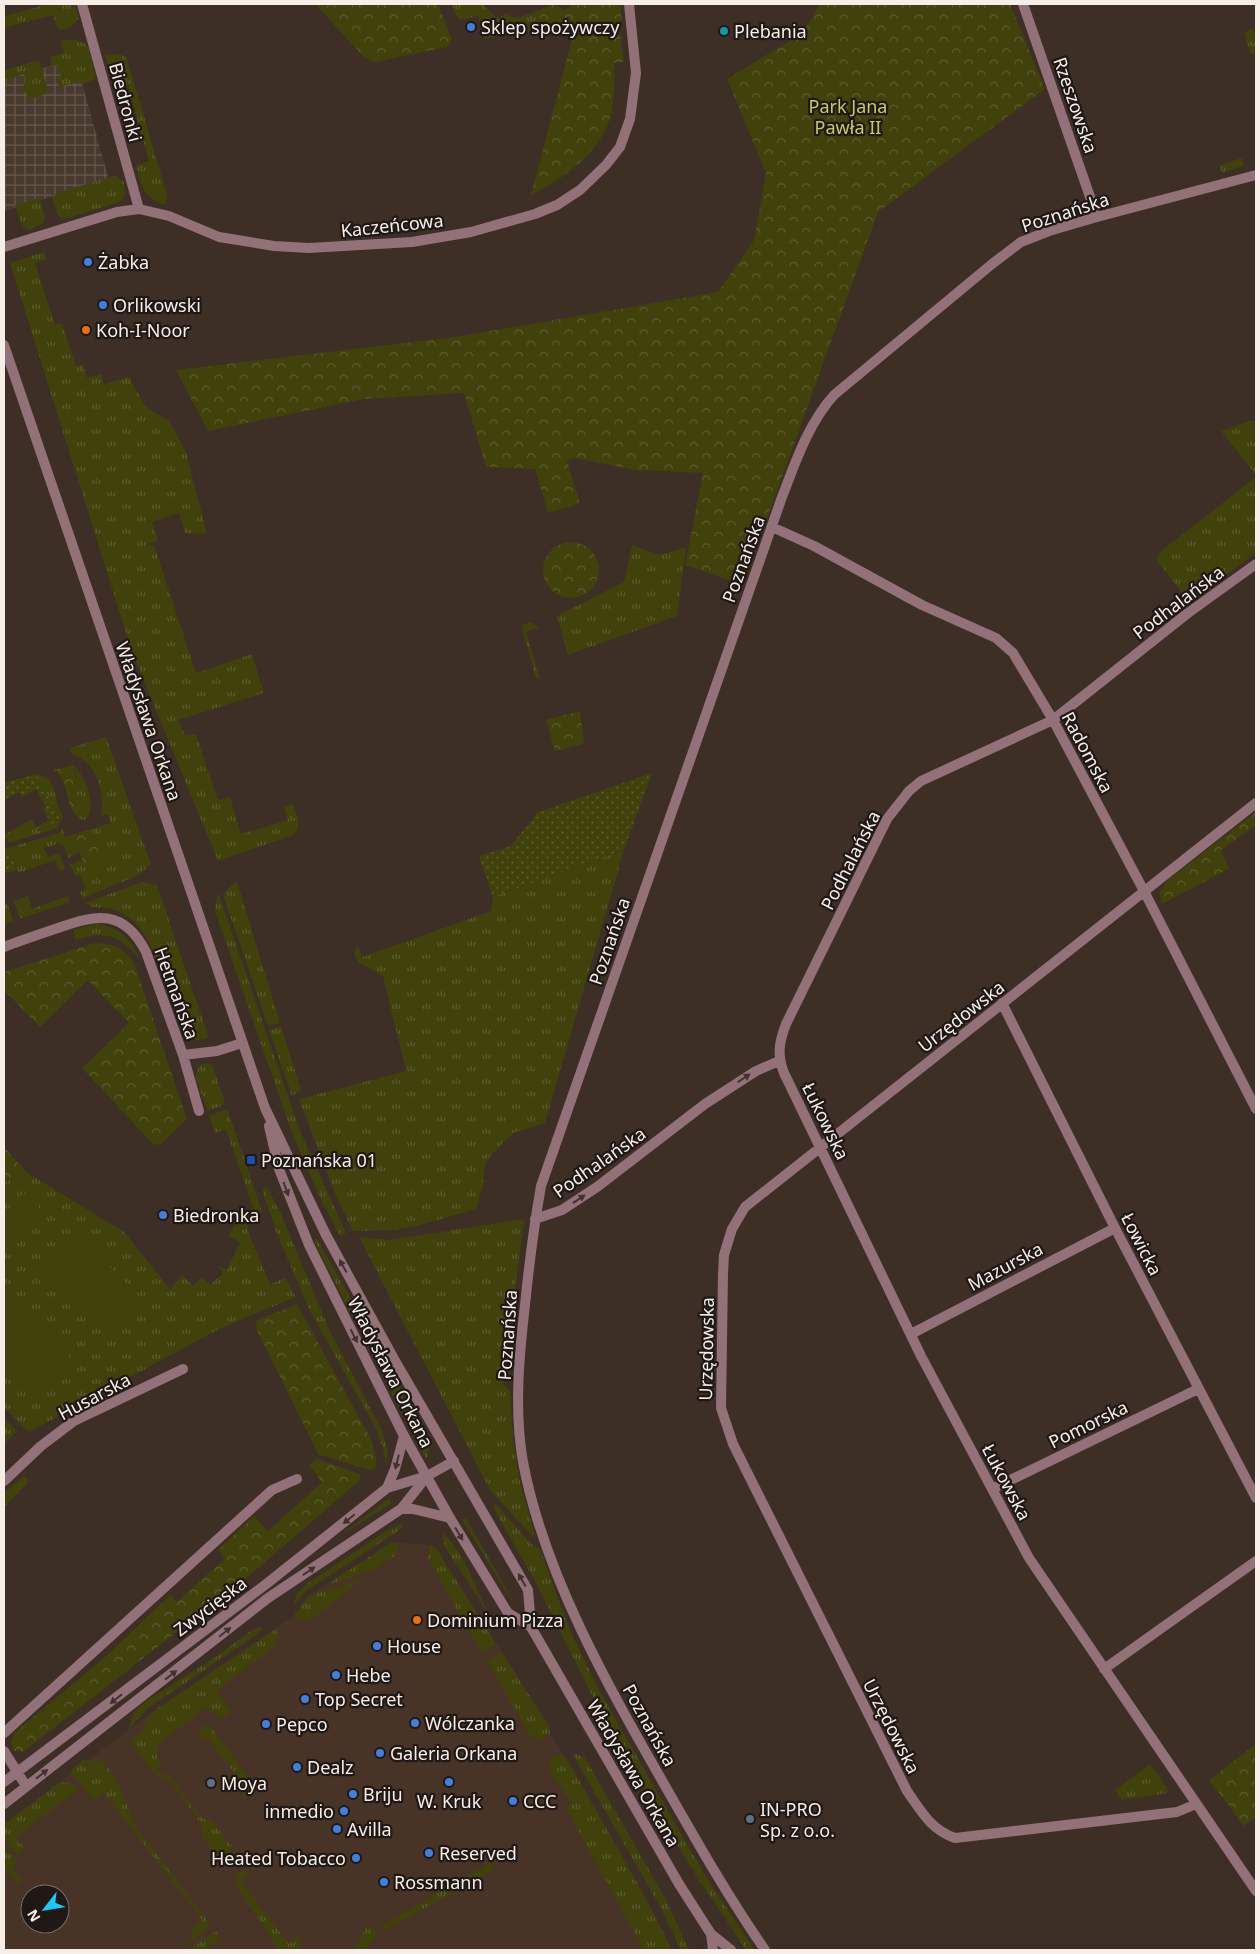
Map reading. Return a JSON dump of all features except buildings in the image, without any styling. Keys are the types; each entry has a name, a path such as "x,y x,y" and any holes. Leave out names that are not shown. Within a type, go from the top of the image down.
{"street":[{"name":"Biedronki","path":"82,4 139,209"},
{"name":"Kaczeńcowa","path":"4,247 117,212 139,209 168,216 219,237 274,246 309,248 412,242 471,232 535,214 557,205 580,190 606,165 620,147 630,119 636,73 629,4"},
{"name":"Rzeszowska","path":"1023,4 1097,218"},
{"name":"Poznańska","path":"766,1950 706,1856 598,1664 567,1595 532,1501 523,1462 518,1379 535,1219 542,1186 554,1147 772,527 812,424 834,395 1021,242 1049,231 1256,175"},
{"name":"Władysława Orkana","path":"4,345 265,1108 326,1235 528,1590 531,1627 679,1884 711,1934 731,1950"},
{"name":"Radomska","path":"772,527 814,546 922,605 996,638 1012,653 1053,720 1144,891 1256,1109"},
{"name":"Podhalańska","path":"535,1219 562,1210 597,1187 705,1104 756,1071 779,1061 780,1043 786,1024 888,819 898,803 921,781 1053,720 1188,613 1256,564"},
{"name":"Urzędowska","path":"1196,1804 1177,1812 956,1838 941,1833 929,1822 907,1791 733,1444 721,1408 724,1256 732,1230 745,1207 1256,803"},
{"name":"Hetmańska","path":"4,947 95,917 107,918 124,925 138,937 146,952 183,1055 217,1051 242,1044"},
{"name":"Łowicka","path":"1002,1003 1114,1228 1256,1498"},
{"path":"183,1055 199,1111"},
{"name":"Łukowska","path":"779,1061 911,1334 1030,1558 1256,1891"},
{"name":"Władysława Orkana","path":"265,1108 279,1170 297,1219 404,1436 450,1518 508,1613 531,1627"},
{"name":"Mazurska","path":"911,1334 1114,1228"},
{"name":"Husarska","path":"4,1482 41,1446 74,1421 183,1369"},
{"name":"Pomorska","path":"992,1489 1198,1389"},
{"path":"387,1488 395,1469 404,1436"},
{"name":"Zwycięska","path":"4,1782 295,1562 387,1488 427,1476 454,1461"},
{"name":"Zwycięska","path":"4,1804 268,1598 401,1509 427,1476"},
{"path":"4,1733 272,1490 297,1478"},
{"path":"401,1509 413,1509 450,1518"},
{"path":"1104,1669 1256,1560"},
{"path":"4,1752 26,1786"},
{"name":"Władysława Orkana","path":"711,1934 713,1950"}],"shaded area":[{"path":"75,58 109,180 4,211 4,80"},
{"path":"392,1542 430,1545 436,1548 549,1726 550,1733 644,1895 672,1950 4,1950 4,1824 152,1712 294,1616 308,1596"}],"green space":[{"path":"49,4 76,4 78,19 66,29 57,28 53,15 4,28 4,16"},
{"path":"315,4 438,4 452,39 447,47 375,62 363,56"},
{"path":"452,4 482,4 498,19 506,13 518,18 555,4 564,11 573,4 620,4 622,22 563,26 484,39 478,16 458,20"},
{"path":"555,4 564,11 573,4 620,4 622,22 542,29 539,10"},
{"name":"Park Jana Pawła II","path":"820,4 1010,4 1045,89 878,212 743,585 685,565 703,473 635,470 574,458 567,460 580,504 548,513 535,469 486,467 464,393 364,399 208,431 176,370 455,337 718,292 754,240 766,173 727,79 803,33"},
{"path":"1253,29 1256,38 1256,53 1251,55 1244,32"},
{"path":"573,35 620,35 624,62 614,63 614,95 611,114 607,127 591,152 556,181 531,195"},
{"path":"72,39 87,44 96,75 95,79 83,84 81,81 59,87 57,78 61,76 58,65 53,66 50,57 64,53 60,41"},
{"path":"118,54 126,57 128,63 167,195 165,205 157,202 147,194 140,179 136,165 149,161 128,85 114,89 105,55"},
{"path":"39,60 48,90 46,94 30,99 22,89 25,82 24,74 9,79 8,83 4,84 4,70"},
{"path":"1242,158 1244,166 1222,173 1220,165"},
{"path":"117,176 124,182 125,194 120,202 64,219 58,216 51,195"},
{"path":"39,198 45,216 43,223 29,230 21,223 15,205"},
{"path":"44,252 47,259 35,263 55,325 62,323 76,366 83,365 87,378 101,374 104,384 129,377 145,406 169,421 186,452 207,534 185,533 179,513 152,522 158,541 145,545 154,545 196,673 252,654 264,693 178,720 185,736 196,734 218,800 230,797 241,834 288,820 284,806 293,804 298,828 293,835 218,861 132,652 10,263"},
{"path":"1249,421 1256,421 1256,475 1221,431"},
{"path":"1256,477 1256,553 1189,602 1156,559 1161,551"},
{"path":"571,542 582,544 591,550 597,559 599,570 597,581 591,590 582,596 571,598 560,596 551,590 545,581 543,570 545,559 551,550 560,544"},
{"path":"632,545 660,555 686,547 677,616 568,655 557,616 624,582"},
{"path":"531,622 539,628 526,632 540,679 536,678 521,625"},
{"path":"580,711 584,744 555,751 546,720"},
{"path":"106,737 151,864 137,876 83,898 80,892 86,889 80,875 75,876 70,864 82,860 85,867 74,837 79,852 68,858 64,845 61,846 60,843 44,848 48,857 59,853 65,869 60,872 55,860 19,873 10,853 4,854 4,849 59,833 62,828 65,837 111,823 108,814 100,817 102,799 98,780 87,764 72,754 70,748"},
{"path":"73,765 86,783 91,800 89,814 85,820 79,819 75,814 85,811 78,787 81,786"},
{"path":"73,765 76,779 79,779 81,786 78,787 85,811 75,814 69,803 64,783 58,773 53,770"},
{"path":"652,773 624,850 493,897 479,856 511,846 538,812"},
{"path":"36,774 49,779 63,816 57,828 9,843 4,835 31,819 39,831 61,818"},
{"path":"36,774 61,818 39,831 37,827 49,820 43,809 46,807 36,789 22,797 19,792 4,800 4,783"},
{"path":"1256,812 1256,825 1221,850 1229,869 1162,904 1159,892 1169,879"},
{"path":"93,831 103,861 85,868 74,837"},
{"path":"624,850 545,1123 513,1133 492,1154 485,1163 483,1185 476,1209 417,1226 393,1230 353,1231 334,1191 299,1099 406,1071 383,976 358,962 354,953 358,945 362,957 491,911 493,897"},
{"path":"10,853 17,870 4,873 4,854"},
{"path":"237,881 280,1023 268,1026 224,898 225,891"},
{"path":"142,882 157,885 209,1038 195,1040 187,1036 180,1029 178,1025 190,1021 166,954 155,957 148,940 132,920 116,911 93,907 85,903"},
{"path":"218,892 300,1131 346,1233 340,1236 319,1196 292,1133 215,911"},
{"path":"28,896 32,909 68,896 70,902 22,918 19,917 14,901"},
{"path":"8,904 13,921 4,925 4,905"},
{"path":"100,924 114,929 125,936 134,947 140,960 126,945 112,937 96,936 76,940 73,930"},
{"path":"95,943 117,947 126,953 134,963 187,1119 160,1145 153,1144 82,1068 129,1023 88,980 40,1027 4,990 4,972"},
{"path":"281,1026 301,1090 292,1096 269,1030"},
{"path":"205,1063 212,1065 225,1102 223,1105 208,1111 195,1077 199,1066"},
{"path":"224,1110 228,1111 262,1211 251,1218 241,1212 253,1208 226,1129 215,1133 209,1116"},
{"path":"4,1147 26,1172 124,1232 170,1289 182,1275 193,1286 202,1277 210,1285 223,1273 218,1266 227,1270 240,1242 229,1236 239,1216 250,1222 247,1229 270,1284 285,1278 296,1297 221,1328 29,1432 4,1408"},
{"path":"4,1147 26,1172 4,1183"},
{"path":"267,1187 282,1216 328,1327 382,1431 388,1451 386,1466 383,1448 376,1429 309,1309 277,1234 263,1193 263,1188"},
{"path":"24,1193 46,1214 9,1251 4,1246 4,1213"},
{"path":"524,1219 503,1384 510,1391 513,1439 520,1482 535,1535 533,1537 490,1490 359,1237 389,1240"},
{"path":"78,1232 145,1303 110,1336 43,1265"},
{"path":"316,1237 423,1429 429,1447 427,1458 424,1456 314,1241"},
{"path":"4,1292 70,1358 35,1393 4,1362"},
{"path":"297,1304 372,1441 377,1464 373,1471 318,1454 256,1328 257,1320"},
{"path":"4,1418 17,1431 4,1444"},
{"path":"317,1459 360,1474 360,1480 256,1570 23,1752 14,1751 11,1743 14,1733 104,1658 170,1595 177,1602 225,1558 218,1550 254,1516 268,1531 322,1482 309,1465"},
{"path":"24,1476 28,1483 4,1507 4,1493"},
{"path":"389,1498 392,1503 338,1537"},
{"path":"495,1503 534,1547 539,1547 572,1635 599,1690 703,1872 755,1950 746,1950 690,1866 596,1703 536,1583 494,1509"},
{"path":"466,1518 513,1601 513,1603 462,1520"},
{"path":"401,1524 403,1527 398,1531 306,1591 294,1604 296,1595 305,1585 386,1531"},
{"path":"442,1533 456,1548 489,1615 445,1547"},
{"path":"392,1542 398,1544 396,1555 375,1569 327,1585"},
{"path":"430,1545 436,1548 496,1644 482,1653 428,1559"},
{"path":"363,1579 310,1620 302,1621 294,1616 308,1596"},
{"path":"261,1627 262,1629 255,1636 148,1708 128,1730 134,1712 146,1701 217,1656 252,1630"},
{"path":"276,1629 278,1637 276,1645 216,1691 232,1711 222,1719 208,1709 202,1710 160,1743 156,1754 162,1766 153,1773 130,1741 141,1731 152,1712"},
{"path":"501,1652 549,1726 550,1733 542,1740 531,1737 487,1661"},
{"path":"207,1726 212,1729 256,1787 242,1798 242,1783 210,1741 202,1739 199,1735 202,1727"},
{"path":"1256,1744 1256,1817 1244,1826 1209,1780"},
{"path":"561,1754 572,1768 644,1895 672,1950 644,1950 565,1807 573,1803 553,1777 548,1767 554,1756"},
{"path":"576,1754 585,1758 665,1898 689,1950 681,1950 658,1903 573,1755"},
{"path":"83,1760 102,1761 115,1777 138,1830 210,1923 208,1928 180,1950 177,1950 191,1938 192,1928 202,1920 104,1793 94,1801 70,1771"},
{"path":"1150,1764 1167,1788 1168,1793 1122,1800 1115,1790"},
{"path":"159,1771 163,1776 168,1773 202,1818 213,1822 232,1847 231,1855 226,1859 218,1858 203,1838 200,1822 170,1782 155,1775"},
{"path":"60,1782 72,1784 79,1789 16,1837 25,1849 17,1855 4,1838 4,1825"},
{"path":"4,1846 17,1863 12,1867 22,1880 17,1884 4,1867"},
{"path":"491,1862 495,1869 384,1931 381,1926"},
{"path":"245,1871 250,1873 241,1881 289,1944 299,1936 301,1945 297,1950 280,1950 276,1946 237,1886 235,1879 238,1873"},
{"path":"368,1923 377,1935 366,1950 355,1950"},
{"path":"216,1931 220,1938 205,1950 189,1950"}],"place":[{"name":"Sklep spożywczy","path":"471,27"},
{"name":"Plebania","path":"724,31"},
{"name":"Żabka","path":"88,262"},
{"name":"Orlikowski","path":"103,305"},
{"name":"Koh-I-Noor","path":"86,330"},
{"name":"Poznańska 01","path":"251,1160"},
{"name":"Biedronka","path":"163,1215"},
{"name":"Dominium Pizza","path":"417,1620"},
{"name":"House","path":"377,1646"},
{"name":"Hebe","path":"336,1675"},
{"name":"Top Secret","path":"305,1699"},
{"name":"Wólczanka","path":"415,1723"},
{"name":"Pepco","path":"266,1724"},
{"name":"Galeria Orkana","path":"380,1753"},
{"name":"Dealz","path":"297,1767"},
{"name":"W. Kruk","path":"449,1782"},
{"name":"Moya","path":"211,1783"},
{"name":"Briju","path":"353,1794"},
{"name":"CCC","path":"513,1801"},
{"name":"inmedio","path":"344,1811"},
{"name":"IN-PRO Sp. z o.o.","path":"750,1819"},
{"name":"Avilla","path":"337,1829"},
{"name":"Reserved","path":"429,1853"},
{"name":"Heated Tobacco","path":"356,1858"},
{"name":"Rossmann","path":"384,1882"}]}
